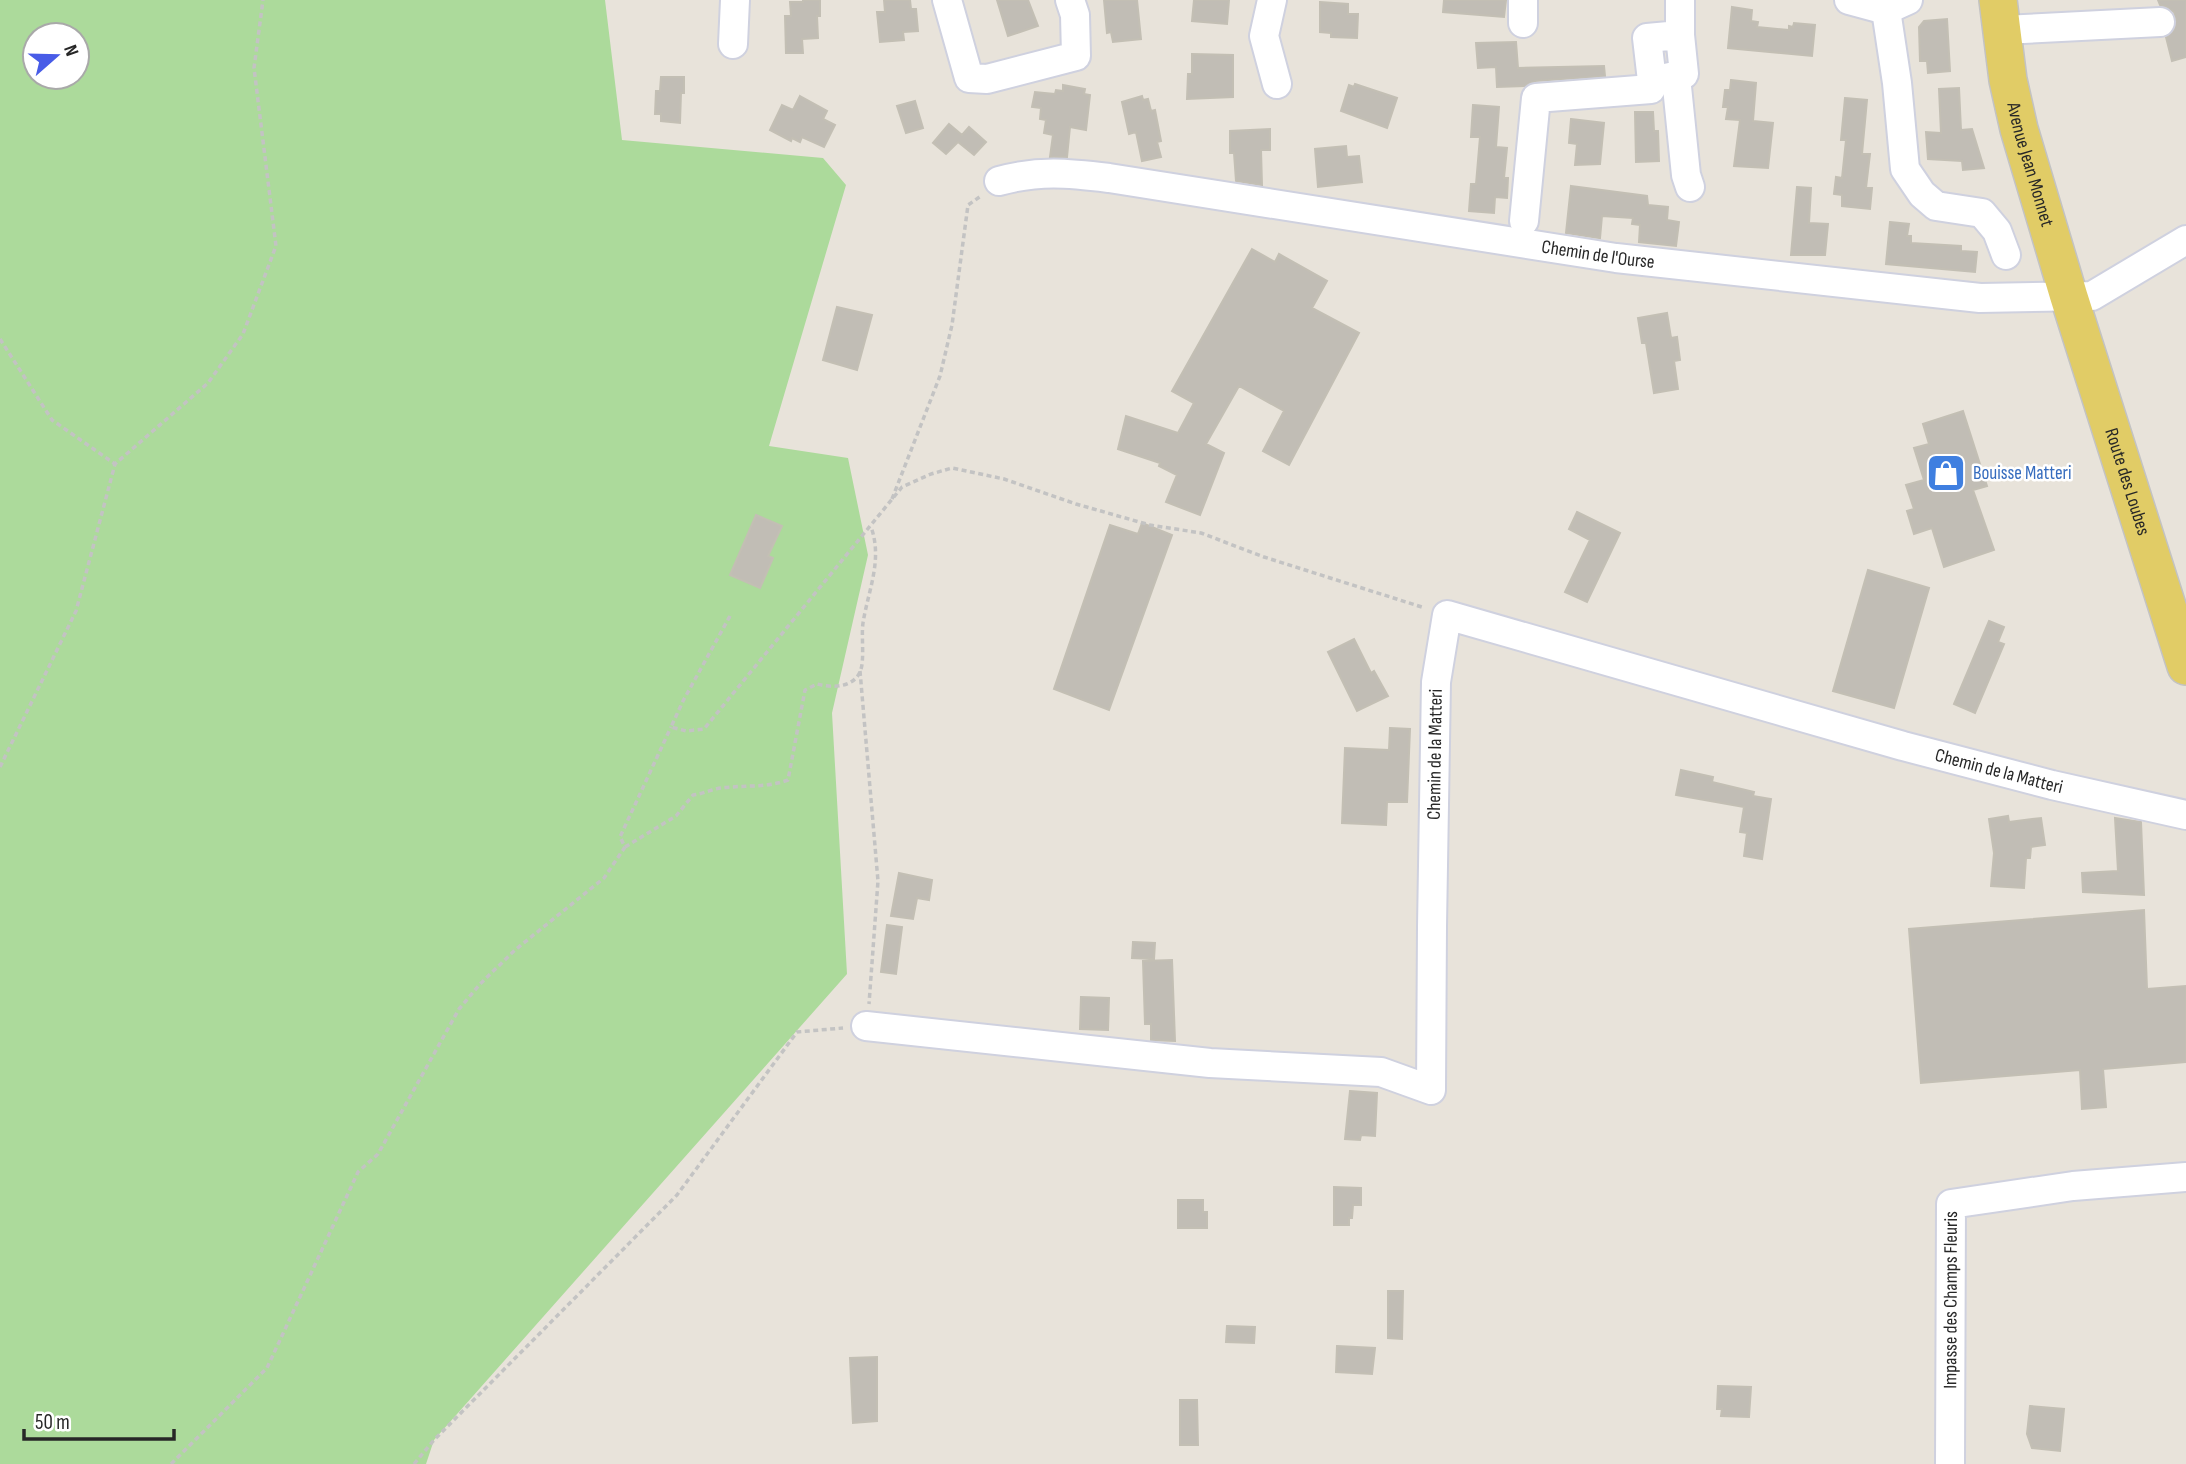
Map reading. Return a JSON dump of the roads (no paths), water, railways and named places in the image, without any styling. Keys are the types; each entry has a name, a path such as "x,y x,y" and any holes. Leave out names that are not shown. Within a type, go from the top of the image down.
{"main road":[{"name":"Avenue Jean Monnet","path":"2002,10 2008,80 2019,129 2069,297"},
{"name":"Route des Loubes","path":"2069,297 2177,610 2186,666"}],"street":[{"path":"733,44 735,0"},
{"path":"947,0 969,78 987,79 1076,56 1074,15 1070,0"},
{"path":"1272,0 1264,36 1277,84"},
{"path":"1524,221 1536,97 1651,89 1664,79 1684,74 1680,0"},
{"path":"1849,0 1897,5 1897,83 1905,169 1922,194 1936,206 1982,213 1997,232 2006,255"},
{"path":"2002,10 2160,22"},
{"path":"1664,79 1690,187"},
{"name":"Chemin de l'Ourse","path":"999,181 1025,174 1065,172 1616,258 1980,298 2092,296 2186,240"},
{"name":"Chemin de la Matteri","path":"866,1026 1210,1063 1381,1072 1431,1090 1436,682 1447,615 1903,746 2052,785 2186,815"},
{"name":"Impasse des Champs Fleuris","path":"1950,1464 1951,1204 2073,1186 2186,1177"}],"place":[{"name":"Bouisse Matteri","path":"1946,473"}]}
